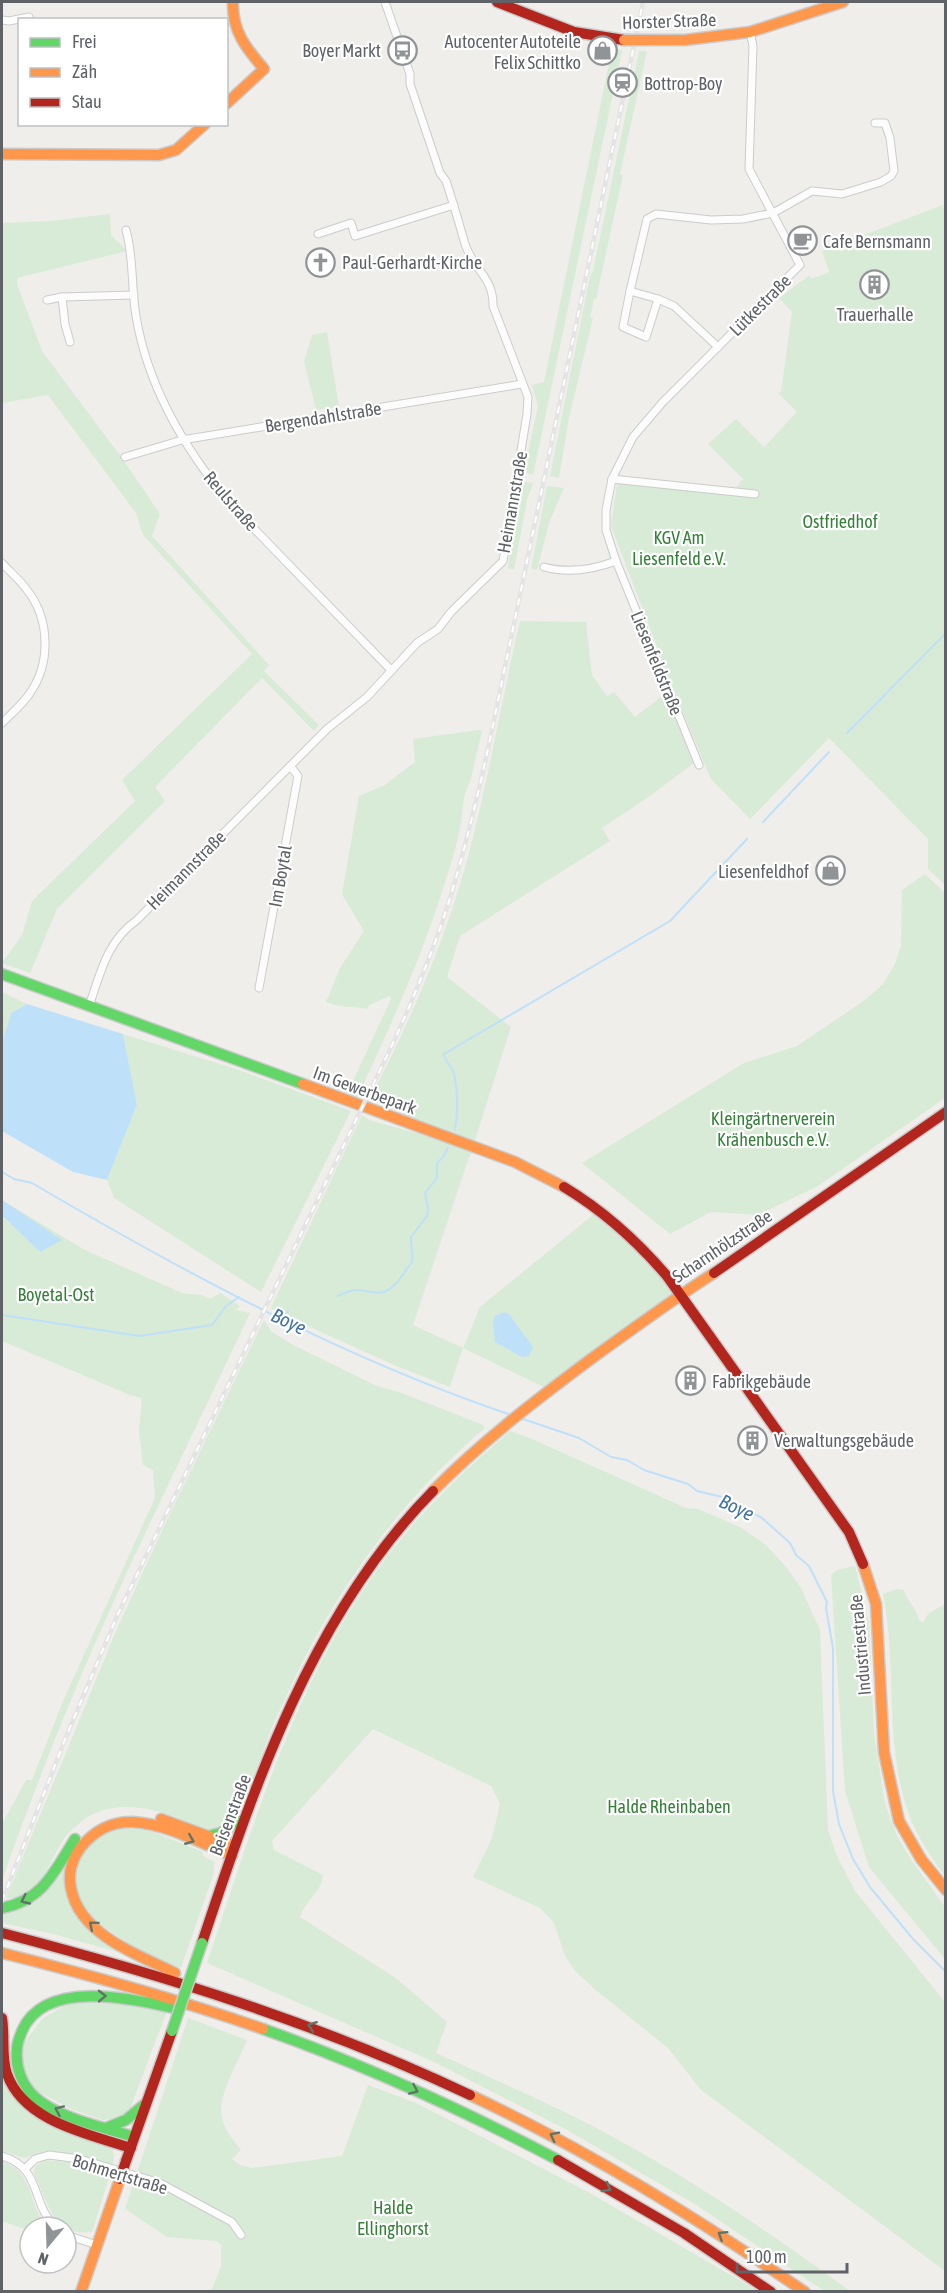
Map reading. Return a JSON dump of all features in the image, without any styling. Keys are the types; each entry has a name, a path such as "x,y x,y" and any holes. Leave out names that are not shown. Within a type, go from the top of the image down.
{"main road":[{"path":"228,102 264,69 236,33 232,2"},
{"name":"Horster Straße","path":"496,2 570,32 624,40 685,40 750,32 843,2"},
{"path":"2,154 159,155 176,150 203,126"},
{"name":"Im Gewerbepark","path":"2,974 538,1172 589,1202 615,1222 666,1274 679,1295"},
{"name":"Scharnhölzstraße","path":"515,1416 679,1295 945,1112"},
{"name":"Industriestraße","path":"679,1295 771,1420 857,1547 876,1604 884,1752 899,1821 921,1859 945,1890"},
{"name":"Beisenstraße","path":"81,2292 244,1819 286,1718 312,1665 365,1574 403,1523 467,1456 515,1416"},
{"path":"2,1908 33,1898 45,1886 83,1830 109,1816 122,1813 147,1814 209,1836 233,1851"},
{"path":"209,1836 220,1833 244,1819"},
{"path":"198,1986 119,1945 87,1922 76,1907 70,1882 71,1868 77,1852 87,1838 104,1827 120,1822 148,1823 233,1851"},
{"path":"2,1934 104,1959 198,1986 366,2048 420,2071 582,2151 730,2240 805,2292"},
{"path":"2,1953 134,1987 224,2015 328,2053 466,2114 635,2204 771,2292"},
{"path":"132,2143 106,2128 36,2099 20,2077 15,2055 20,2033 34,2012 43,2006 78,1996 112,1996 199,2014 224,2015"},
{"path":"2,2018 8,2074 22,2099 45,2117 132,2143"},
{"path":"106,2128 126,2120 146,2103"}],"street":[{"name":"Heimannstraße","path":"89,1006 110,948 119,935 137,920 327,729 372,692 417,643 438,629 451,612 503,561 528,397 494,306 494,293 486,278 475,266 465,243 454,205 410,84 410,74 385,2"},
{"path":"24,18 29,17"},
{"path":"2,20 18,19"},
{"name":"Lütkestraße","path":"609,493 612,479 638,431 662,403 800,265 749,169 753,46 750,32"},
{"path":"658,299 646,337 623,327 645,222 649,216 656,214 725,220 773,213 812,191 842,194 880,182 891,176 894,171 894,159 885,123 875,123"},
{"path":"318,234 351,223 355,236 454,205"},
{"name":"Reulstraße","path":"126,230 131,250 136,318 144,349 167,409 182,440 234,508 391,670"},
{"path":"630,291 658,299 680,309 718,347"},
{"path":"47,300 62,297 134,295"},
{"path":"62,297 69,342"},
{"name":"Bergendahlstraße","path":"125,457 182,440 522,384"},
{"path":"612,479 755,494"},
{"name":"Liesenfeldstraße","path":"609,493 605,523 616,561 699,765"},
{"path":"544,567 562,572 581,570 616,561"},
{"path":"2,563 35,601 42,618 45,656 36,685 29,696 2,723"},
{"name":"Im Boytal","path":"260,988 298,776 291,767"},
{"name":"Bohmertstraße","path":"25,2169 35,2159 49,2155 92,2162 160,2183 232,2222 241,2235"},
{"path":"2,2156 25,2169 33,2180 45,2215"},
{"path":"78,2239 97,2245"}],"green space":[{"path":"612,49 622,50 533,475 527,473 525,467 538,406 532,385 544,382"},
{"path":"639,51 647,51 620,174 623,175 590,317 593,318 569,418 559,478 550,476 590,276 593,271"},
{"name":"Ostfriedhof","path":"943,205 946,216 945,885 928,869 928,839 829,738 750,819 711,779 672,686 611,526 617,483 731,494 743,479 708,444 736,419 764,447 797,412 778,393 781,392 792,312 779,298 810,275 811,279 829,272 822,251"},
{"path":"110,214 111,235 127,251 17,278 17,284 42,351 124,461 160,514 152,536 269,665 264,671 319,725 314,731 262,678 155,787 165,801 57,909 30,973 2,963 22,935 32,901 135,801 122,780 252,654 143,535 136,513 48,395 2,403 2,223 50,221"},
{"path":"327,332 339,407 316,410 304,362 312,335"},
{"path":"525,482 533,483 527,500 514,570 508,568 520,490"},
{"path":"547,486 564,488 549,523 537,570 531,569"},
{"path":"520,621 586,622 592,675 607,696 614,692 635,717 666,693 694,763 602,828 610,841 460,936 447,977 511,1027 475,1146 379,1103 368,1102 426,980 460,885 483,796"},
{"path":"482,731 465,797 457,844 437,907 382,1045 357,1098 347,1094 391,999 390,996 369,1005 367,1009 326,1002 340,968 364,931 342,894 359,796 385,785 415,762 413,739"},
{"name":"Kleingärtnerverein Krähenbusch e.V.","path":"925,874 945,893 945,1098 818,1186 758,1215 711,1212 670,1234 582,1163 744,1063 797,1046 865,1000 883,984 895,964 901,946 902,890"},
{"path":"2,992 27,1004 11,1013 2,1044"},
{"path":"123,1034 233,1068 351,1111 261,1292 114,1198 107,1180 137,1105"},
{"path":"362,1115 369,1120 474,1149 469,1157 413,1325 463,1348 450,1387 394,1365 271,1308"},
{"name":"Boyetal-Ost","path":"2,1200 85,1250 182,1293 201,1295 211,1299 220,1293 240,1306 236,1310 250,1313 90,1655 44,1767 2,1880 2,1824 26,1780 32,1780 63,1701 155,1498 153,1470 143,1465 139,1431 142,1398 2,1341"},
{"path":"598,1211 614,1222 678,1295 548,1389 463,1348 480,1307"},
{"path":"264,1320 272,1332 295,1346 377,1386 402,1393 483,1425 485,1428 414,1497 354,1575 306,1655 240,1804 224,1822 204,1829 167,1814 144,1808 120,1807 97,1812 83,1820 65,1837 34,1887 17,1898 6,1898 116,1631"},
{"name":"Halde Rheinbaben","path":"510,1431 686,1508 698,1509 740,1527 766,1545 801,1588 820,1630 828,1830 836,1854 855,1891 945,2002 945,2271 701,2090 668,2048 576,1972 565,1956 554,1923 540,1908 473,1877 492,1838 500,1804 491,1786 373,1729 272,1841 274,1850 323,1875 319,1887 300,1917 396,1978 447,2022 436,2053 570,2115 644,2154 734,2210 850,2291 824,2291 698,2206 567,2130 432,2061 207,1963 280,1753 302,1702 354,1604 414,1523"},
{"path":"855,1566 869,1622 874,1734 885,1804 897,1836 945,1907 945,1959 869,1867 845,1791 831,1575 837,1570"},
{"path":"897,1589 904,1590 919,1620 923,1623 928,1614 945,1604 945,1876 913,1825 896,1762 890,1650 883,1594"},
{"path":"116,1827 151,1831 203,1852 202,1855 214,1862 214,1873 181,1968 153,1958 133,1947 91,1918 76,1894 75,1868 83,1848"},
{"path":"71,1851 68,1894 129,1955 2,1923 2,1911 19,1908"},
{"path":"111,2000 167,2011 130,2109 118,2118 103,2120 73,2110 35,2090 20,2066 24,2043 43,2018 67,2004"},
{"name":"Halde Ellinghorst","path":"188,2018 247,2040 227,2086 221,2112 225,2128 241,2150 232,2159 240,2165 252,2168 342,2156 368,2085 416,2103 590,2193 758,2291 211,2291 221,2267 221,2245 217,2241 167,2237 125,2209"},
{"path":"2,2055 4,2077 113,2151 113,2164 47,2151 24,2158 2,2151"},
{"path":"44,2160 79,2163 111,2171 92,2232 78,2232 78,2215 53,2215 34,2174 35,2167"},
{"path":"2,2161 21,2174 39,2215 18,2215 18,2227 2,2221"}],"water":[{"path":"27,1004 123,1034 137,1105 107,1180 73,1172 2,1131 2,1044 11,1013"},
{"path":"2,1200 62,1240 40,1252 2,1215"},
{"path":"505,1312 509,1314 533,1347 529,1356 522,1357 495,1342 493,1320 496,1315"}],"waterway":[{"path":"847,733 946,633"},
{"path":"763,822 829,752"},
{"path":"455,1129 456,1084 453,1071 444,1054 670,921 747,839"},
{"path":"338,1296 349,1291 380,1293 387,1291 411,1264 413,1255 411,1237 427,1216 425,1193 437,1178 437,1163 448,1148"},
{"name":"Boye","path":"2,1172 14,1179 32,1183 206,1281 326,1340 448,1392 511,1415"},
{"name":"Boye","path":"2,1315 139,1336 212,1325 226,1306 239,1297"},
{"name":"Boye","path":"279,1316 285,1316 288,1311"},
{"name":"Boye","path":"520,1418 579,1438 611,1457 627,1460 644,1470 688,1484 697,1491 722,1497 762,1518 790,1543 796,1555 809,1566 827,1602 833,1648 833,1791 839,1824 853,1859 870,1887 913,1939 946,1972"}],"railway":[{"path":"2,1901 66,1737 118,1614 395,1039 442,923 467,837 488,749 643,2"}],"traffic: fast":[{"path":"2,974 303,1084"},
{"path":"209,1836 220,1833 244,1819"},
{"path":"2,1908 16,1904 38,1891 46,1883 75,1839"},
{"path":"172,2031 202,1943"},
{"path":"134,2137 57,2112 36,2098 20,2076 17,2063 18,2042 22,2031 33,2015 49,2004 68,1998 113,1997 173,2008"},
{"path":"263,2029 413,2089 558,2160"},
{"path":"106,2128 126,2120 146,2103"}],"traffic: slow":[{"path":"228,102 264,69 241,38 235,22 233,2"},
{"path":"641,40 685,40 750,32 843,2"},
{"path":"624,40 641,40"},
{"path":"2,154 159,155 176,150 203,126"},
{"path":"303,1084 515,1162 564,1187"},
{"path":"433,1491 509,1422 550,1390 636,1326 714,1273"},
{"path":"863,1564 876,1604 884,1752 899,1821 921,1859 946,1890"},
{"path":"161,1819 235,1846"},
{"path":"175,1973 125,1949 94,1928 82,1915 74,1899 70,1881 71,1867 76,1854 86,1841 104,1828 118,1823 133,1822 171,1830 232,1856"},
{"path":"2,1953 134,1988 263,2029"},
{"path":"470,2095 600,2162 724,2238 805,2292"},
{"path":"81,2292 120,2179"}],"traffic: jam":[{"path":"497,2 574,32 624,40"},
{"path":"714,1273 946,1112"},
{"path":"564,1187 619,1227 667,1276 849,1532 863,1564"},
{"path":"202,1943 266,1762 321,1646 353,1591 391,1539 433,1491"},
{"path":"2,1933 122,1966 298,2023 356,2045 470,2095"},
{"path":"2,2018 4,2061 7,2074 15,2090 28,2104 60,2124 131,2148"},
{"path":"126,2161 172,2031"},
{"path":"558,2160 684,2233 771,2292"},
{"path":"120,2179 126,2161"}],"place":[{"name":"Boyer Markt","path":"402,50"},
{"name":"Autocenter Autoteile Felix Schittko","path":"602,51"},
{"name":"Bottrop-Boy","path":"623,83"},
{"name":"Cafe Bernsmann","path":"802,241"},
{"name":"Paul-Gerhardt-Kirche","path":"321,262"},
{"name":"Trauerhalle","path":"875,285"},
{"name":"Liesenfeldhof","path":"830,871"},
{"name":"Fabrikgebäude","path":"691,1381"},
{"name":"Verwaltungsgebäude","path":"753,1440"}],"park label":[{"name":"KGV Am Liesenfeld e.V.","path":"679,547"}]}
